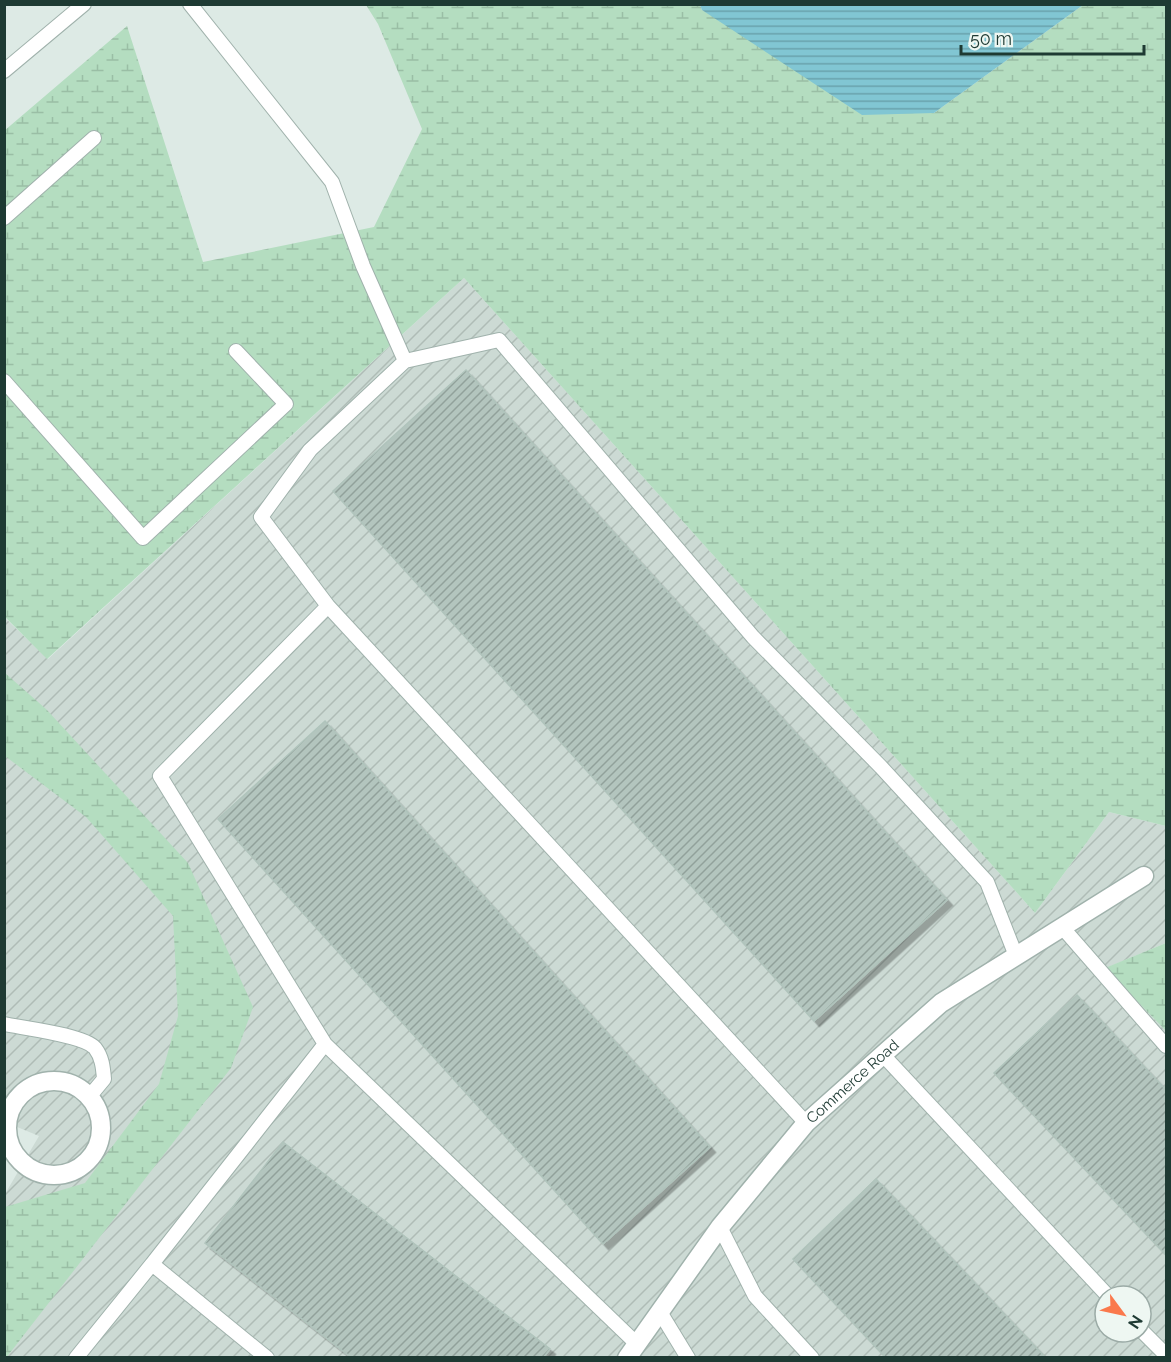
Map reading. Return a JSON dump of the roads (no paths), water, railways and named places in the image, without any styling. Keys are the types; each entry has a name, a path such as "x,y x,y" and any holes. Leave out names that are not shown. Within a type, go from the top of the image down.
{"street":[{"name":"Commerce Road","path":"632,1351 720,1227 806,1123 941,1003 1144,876"},
{"path":"61,1082 75,1086 95,1105 100,1121 100,1136 93,1154 83,1165 70,1172 56,1175 41,1174 28,1168 15,1155 8,1140 6,1123 17,1098 28,1089 41,1083 61,1082"}],"lane":[{"path":"4,71 84,4"},
{"path":"190,4 332,182 363,266 405,361"},
{"path":"4,218 94,138"},
{"path":"806,1123 328,606 261,517 310,450 405,361 499,340 753,637 882,767 987,882 1016,956"},
{"path":"4,381 143,538 286,404 236,351"},
{"path":"328,606 160,776 325,1044 632,1351"},
{"path":"1062,927 1167,1046"},
{"path":"4,1024 78,1038 93,1046 102,1061 104,1079 89,1097"},
{"path":"76,1358 325,1044"},
{"path":"883,1055 1096,1284"},
{"path":"720,1227 755,1296 812,1358"},
{"path":"152,1264 267,1358"},
{"path":"660,1312 688,1358"},
{"path":"1153,1342 1167,1356"}],"water":[{"path":"700,4 1083,5 934,113 862,115 702,10"}]}
